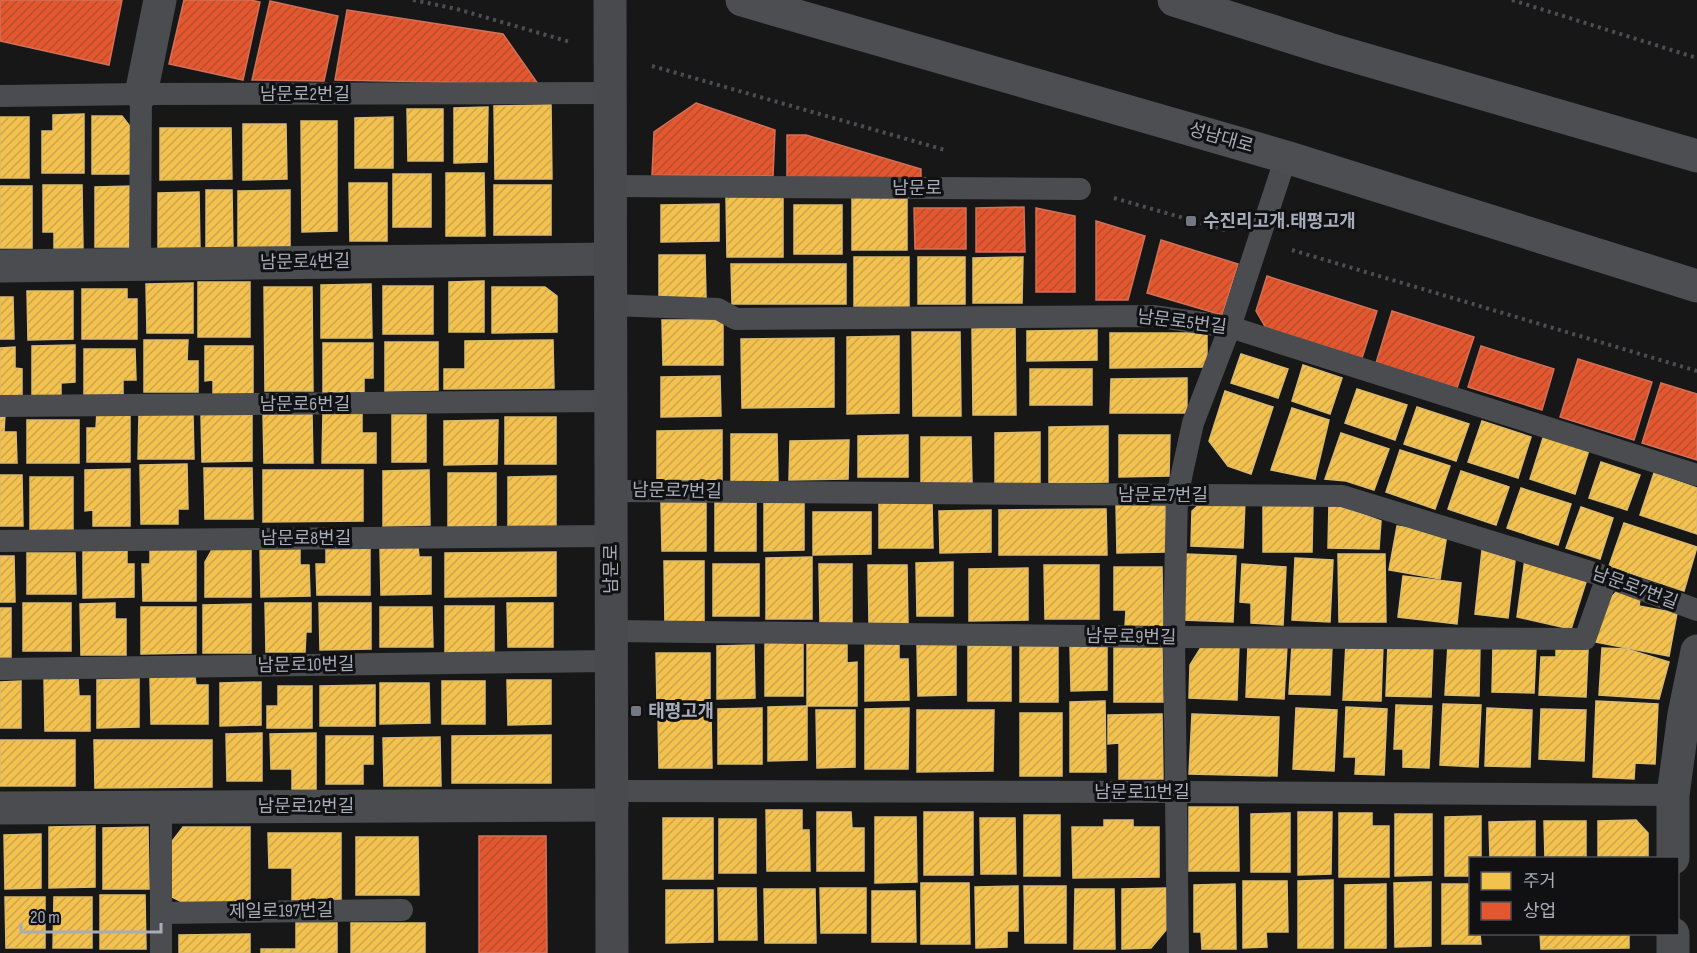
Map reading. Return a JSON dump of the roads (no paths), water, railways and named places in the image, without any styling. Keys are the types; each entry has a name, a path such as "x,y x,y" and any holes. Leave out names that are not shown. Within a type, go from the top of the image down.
{"main road":[{"name":"남문로","path":"610,0 612,953"},
{"name":"성남대로","path":"742,0 1286,157 1697,286"},
{"path":"1174,0 1329,49 1697,156"}],"street":[{"path":"141,94 160,0"},
{"name":"남문로4번길","path":"0,266 610,259"},
{"path":"1672,857 1673,795 1684,714 1697,651"},
{"name":"남문로12번길","path":"0,807 161,807 612,798"},
{"path":"1672,935 1672,953"}],"lane":[{"name":"남문로2번길","path":"0,96 610,93"},
{"path":"140,264 141,94"},
{"path":"1178,953 1174,637 1177,496 1193,423 1230,327 1286,157"},
{"name":"남문로","path":"610,186 1080,189"},
{"name":"남문로5번길","path":"611,305 718,309 736,319 1154,316 1230,327 1697,475"},
{"name":"남문로6번길","path":"0,406 610,401"},
{"name":"남문로7번길","path":"611,491 1342,496 1607,577 1697,610"},
{"name":"남문로8번길","path":"0,541 611,536"},
{"name":"남문로9번길","path":"611,646 1174,637 1585,639 1607,577"},
{"name":"남문로10번길","path":"0,669 611,646"},
{"name":"남문로11번길","path":"612,798 1175,792 1673,795"},
{"path":"161,807 161,953"},
{"name":"제일로197번길","path":"160,913 402,910"}],"place":[{"name":"수진리고개.태평고개","path":"1191,221"},
{"name":"태평고개","path":"636,711"}]}
